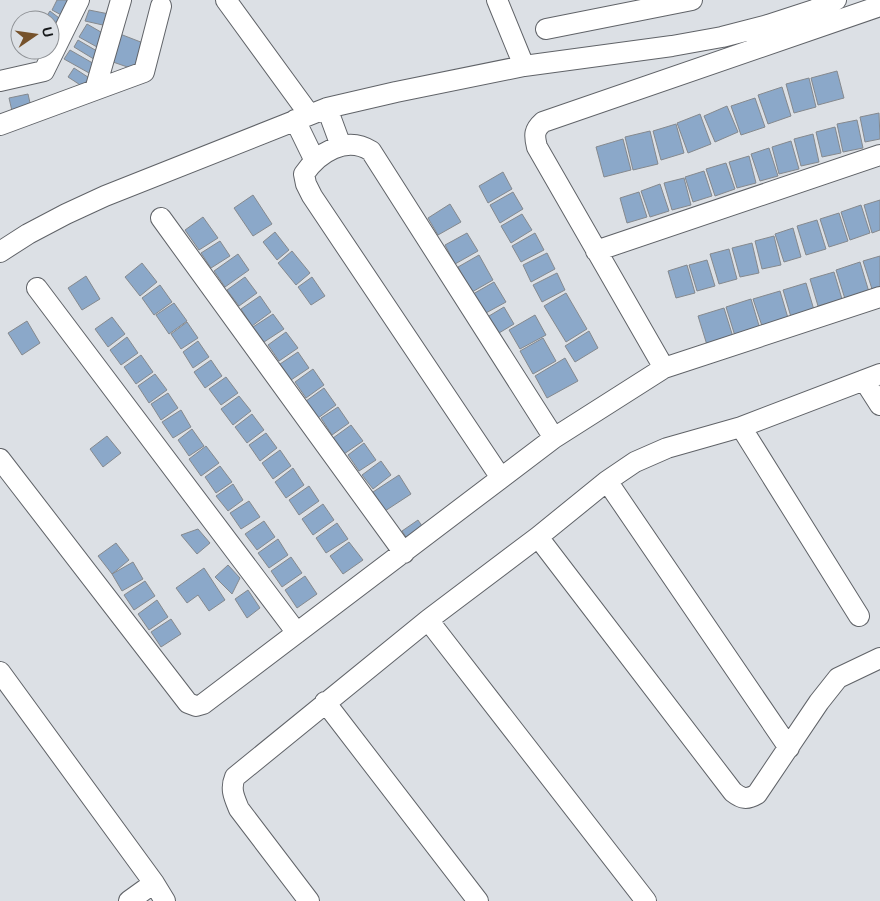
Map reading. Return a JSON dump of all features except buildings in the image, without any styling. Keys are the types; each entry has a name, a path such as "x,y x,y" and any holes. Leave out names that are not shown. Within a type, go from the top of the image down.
{"street":[{"path":"0,81 44,71 80,0"},
{"path":"95,90 121,0"},
{"path":"226,0 310,114 341,146"},
{"path":"497,0 524,66"},
{"path":"546,29 692,0"},
{"path":"0,252 36,230 98,200 310,114 396,92 524,66 672,46 722,37 768,25 814,10 836,0"},
{"path":"0,125 144,72 162,6"},
{"path":"664,368 536,147 534,136 537,128 543,122 880,6"},
{"path":"310,114 315,161"},
{"path":"501,478 312,196 306,184 304,174 315,161 329,150 341,146 357,145 363,146 370,151 554,438"},
{"path":"596,250 880,155"},
{"path":"161,218 404,553"},
{"path":"37,288 297,633"},
{"path":"0,459 188,703 196,706 203,704 554,438 664,368 880,297"},
{"path":"309,901 239,809 233,796 232,786 235,777 428,620 538,537 607,481 635,462 667,448 741,427 872,377 880,405"},
{"path":"741,427 859,616"},
{"path":"607,481 789,748"},
{"path":"538,537 733,792 741,798 750,799 758,794 819,702 838,678 880,658"},
{"path":"428,620 646,901"},
{"path":"0,672 154,883 165,901"},
{"path":"326,702 478,901"},
{"path":"129,901 154,883"}]}
